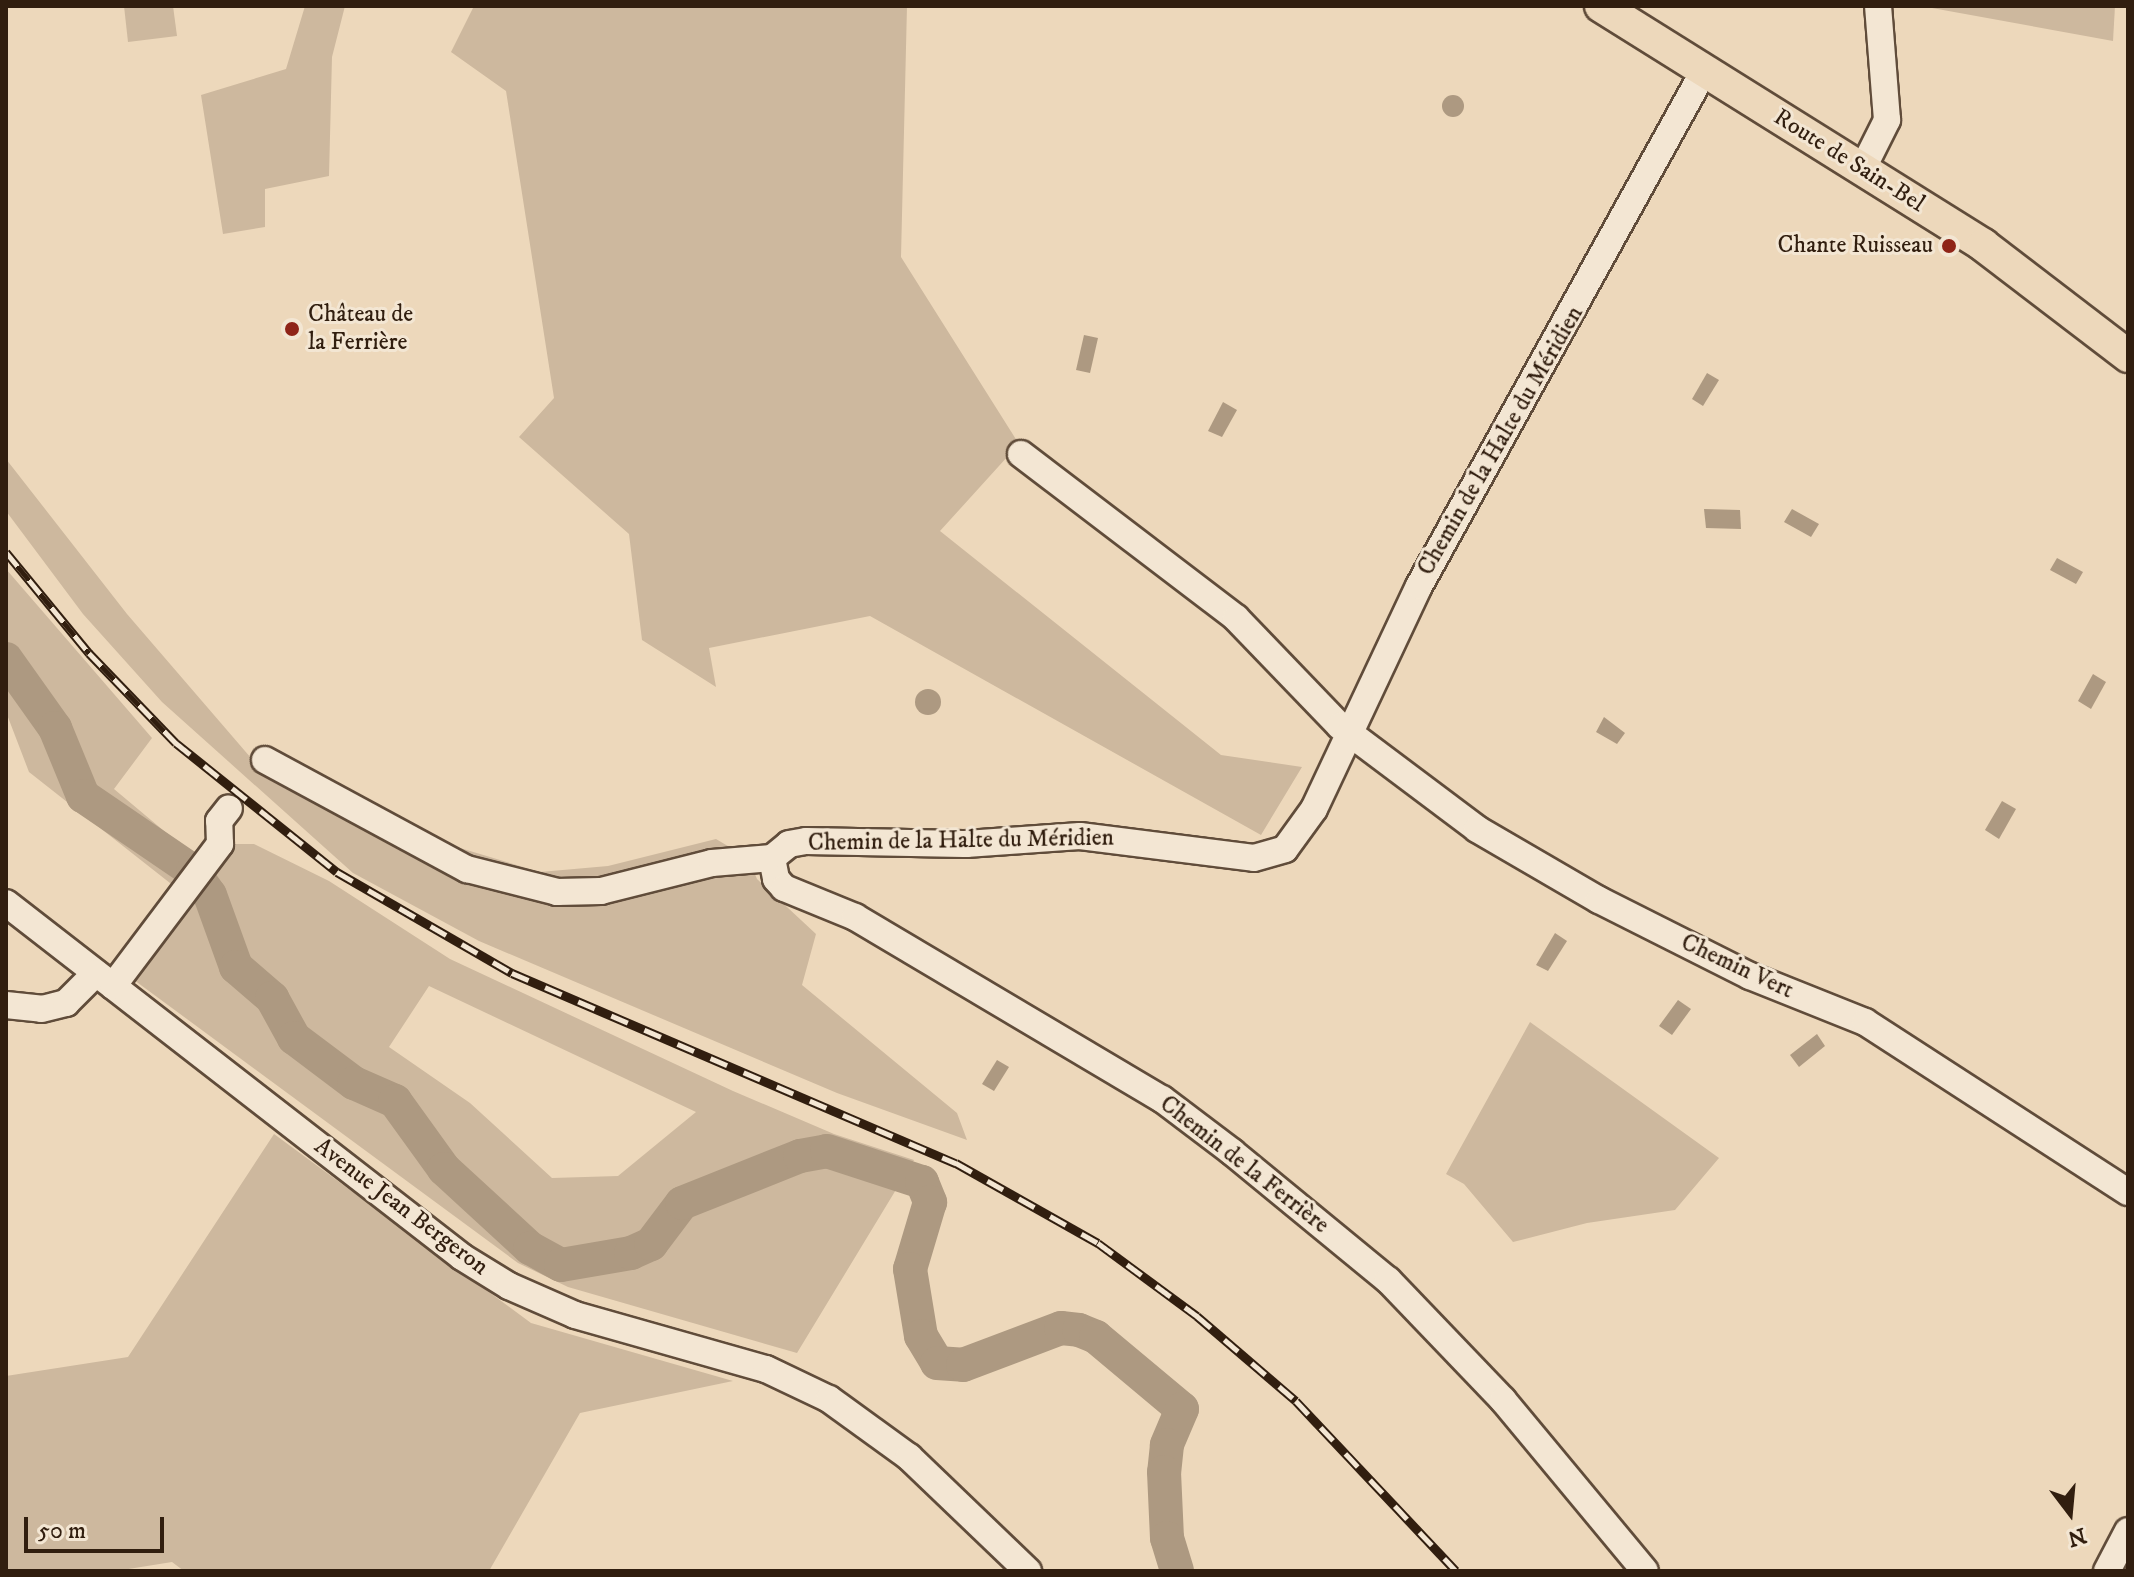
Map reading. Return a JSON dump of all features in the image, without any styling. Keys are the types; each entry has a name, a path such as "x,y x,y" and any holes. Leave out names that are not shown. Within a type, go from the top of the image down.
{"main road":[{"name":"Route de Sain-Bel","path":"1601,6 1983,245 2128,356"}],"street":[{"path":"1863,168 1887,120 1878,6"},
{"name":"Chemin de la Halte du Méridien","path":"265,760 467,869 510,884 557,892 601,891 712,863 772,858 789,844 806,841 966,844 1080,836 1239,857 1268,856 1302,832 1352,732 1363,696 1419,586 1704,71"},
{"name":"Chemin Vert","path":"1021,454 1236,618 1352,732 1477,829 1599,900 1750,976 1865,1022 2128,1192"},
{"path":"6,1005 42,1009 66,1003 104,979 179,901 207,863 220,844 219,821 229,808"},
{"name":"Chemin de la Ferrière","path":"772,858 776,879 784,888 855,917 1162,1099 1244,1161 1388,1280 1503,1400 1645,1571"},
{"name":"Avenue Jean Bergeron","path":"6,903 462,1257 509,1286 575,1315 766,1369 829,1399 909,1457 1028,1571"},
{"path":"2107,1571 2128,1531"}],"shaded area":[{"path":"124,6 173,6 177,36 128,42"},
{"path":"305,6 345,6 332,57 329,176 265,189 265,227 223,234 201,95 286,69"},
{"path":"474,6 907,6 901,257 1019,444 940,531 1221,755 1302,767 1261,835 870,616 709,648 716,687 642,640 629,534 519,437 554,398 506,91 451,52"},
{"path":"1921,6 2115,6 2113,41"},
{"path":"1453,95 1461,98 1464,106 1461,114 1453,117 1445,114 1442,106 1445,98"},
{"path":"1084,335 1098,338 1090,373 1076,370"},
{"path":"1707,373 1719,380 1703,406 1692,399"},
{"path":"1223,402 1237,410 1222,437 1208,431"},
{"path":"6,459 127,614 251,758 331,781 450,845 540,872 608,866 716,839 748,858 757,879 816,934 802,985 957,1113 967,1140 837,1093 479,941 353,873 162,702 83,614 6,511"},
{"path":"1704,509 1740,510 1741,529 1706,528"},
{"path":"1792,509 1819,524 1811,537 1784,522"},
{"path":"2057,558 2083,572 2076,584 2050,570"},
{"path":"6,569 152,738 114,789 201,862 220,844 254,844 329,881 450,959 733,1091 834,1134 914,1160 797,1353 568,1287 518,1263 134,980 189,898 29,772 6,712","holes":["429,986 696,1112 618,1176 552,1178 470,1103 389,1047"]},
{"path":"2093,674 2106,682 2091,709 2078,701"},
{"path":"928,689 937,693 941,702 937,711 928,715 919,711 915,702 919,693"},
{"path":"1604,717 1625,733 1617,744 1596,732"},
{"path":"2002,801 2016,809 1999,839 1985,830"},
{"path":"1555,933 1567,941 1548,971 1536,965"},
{"path":"1678,1000 1691,1009 1672,1035 1659,1026"},
{"path":"1530,1022 1719,1158 1675,1210 1587,1223 1513,1242 1464,1184 1446,1174"},
{"path":"1817,1034 1825,1046 1799,1067 1790,1055"},
{"path":"997,1060 1009,1067 994,1091 982,1084"},
{"path":"274,1134 531,1323 733,1381 580,1413 489,1571 184,1571 172,1562 116,1571 6,1571 6,1376 128,1357"}],"waterway":[{"path":"6,659 55,728 83,796 193,871 210,895 236,967 272,998 294,1038 354,1083 395,1101 444,1169 530,1248 561,1265 631,1253 651,1244 682,1203 800,1156 827,1151 922,1182 930,1202 910,1269 921,1336 937,1363 963,1365 1061,1328 1079,1330 1096,1337 1182,1409 1167,1445 1164,1472 1167,1538 1177,1571"}],"railway":[{"path":"6,552 89,653 176,743 337,872 512,973 956,1163 1098,1243 1197,1316 1296,1401 1456,1571"}],"place":[{"name":"Chante Ruisseau","path":"1949,246"},
{"name":"Château de la Ferrière","path":"292,329"}]}
